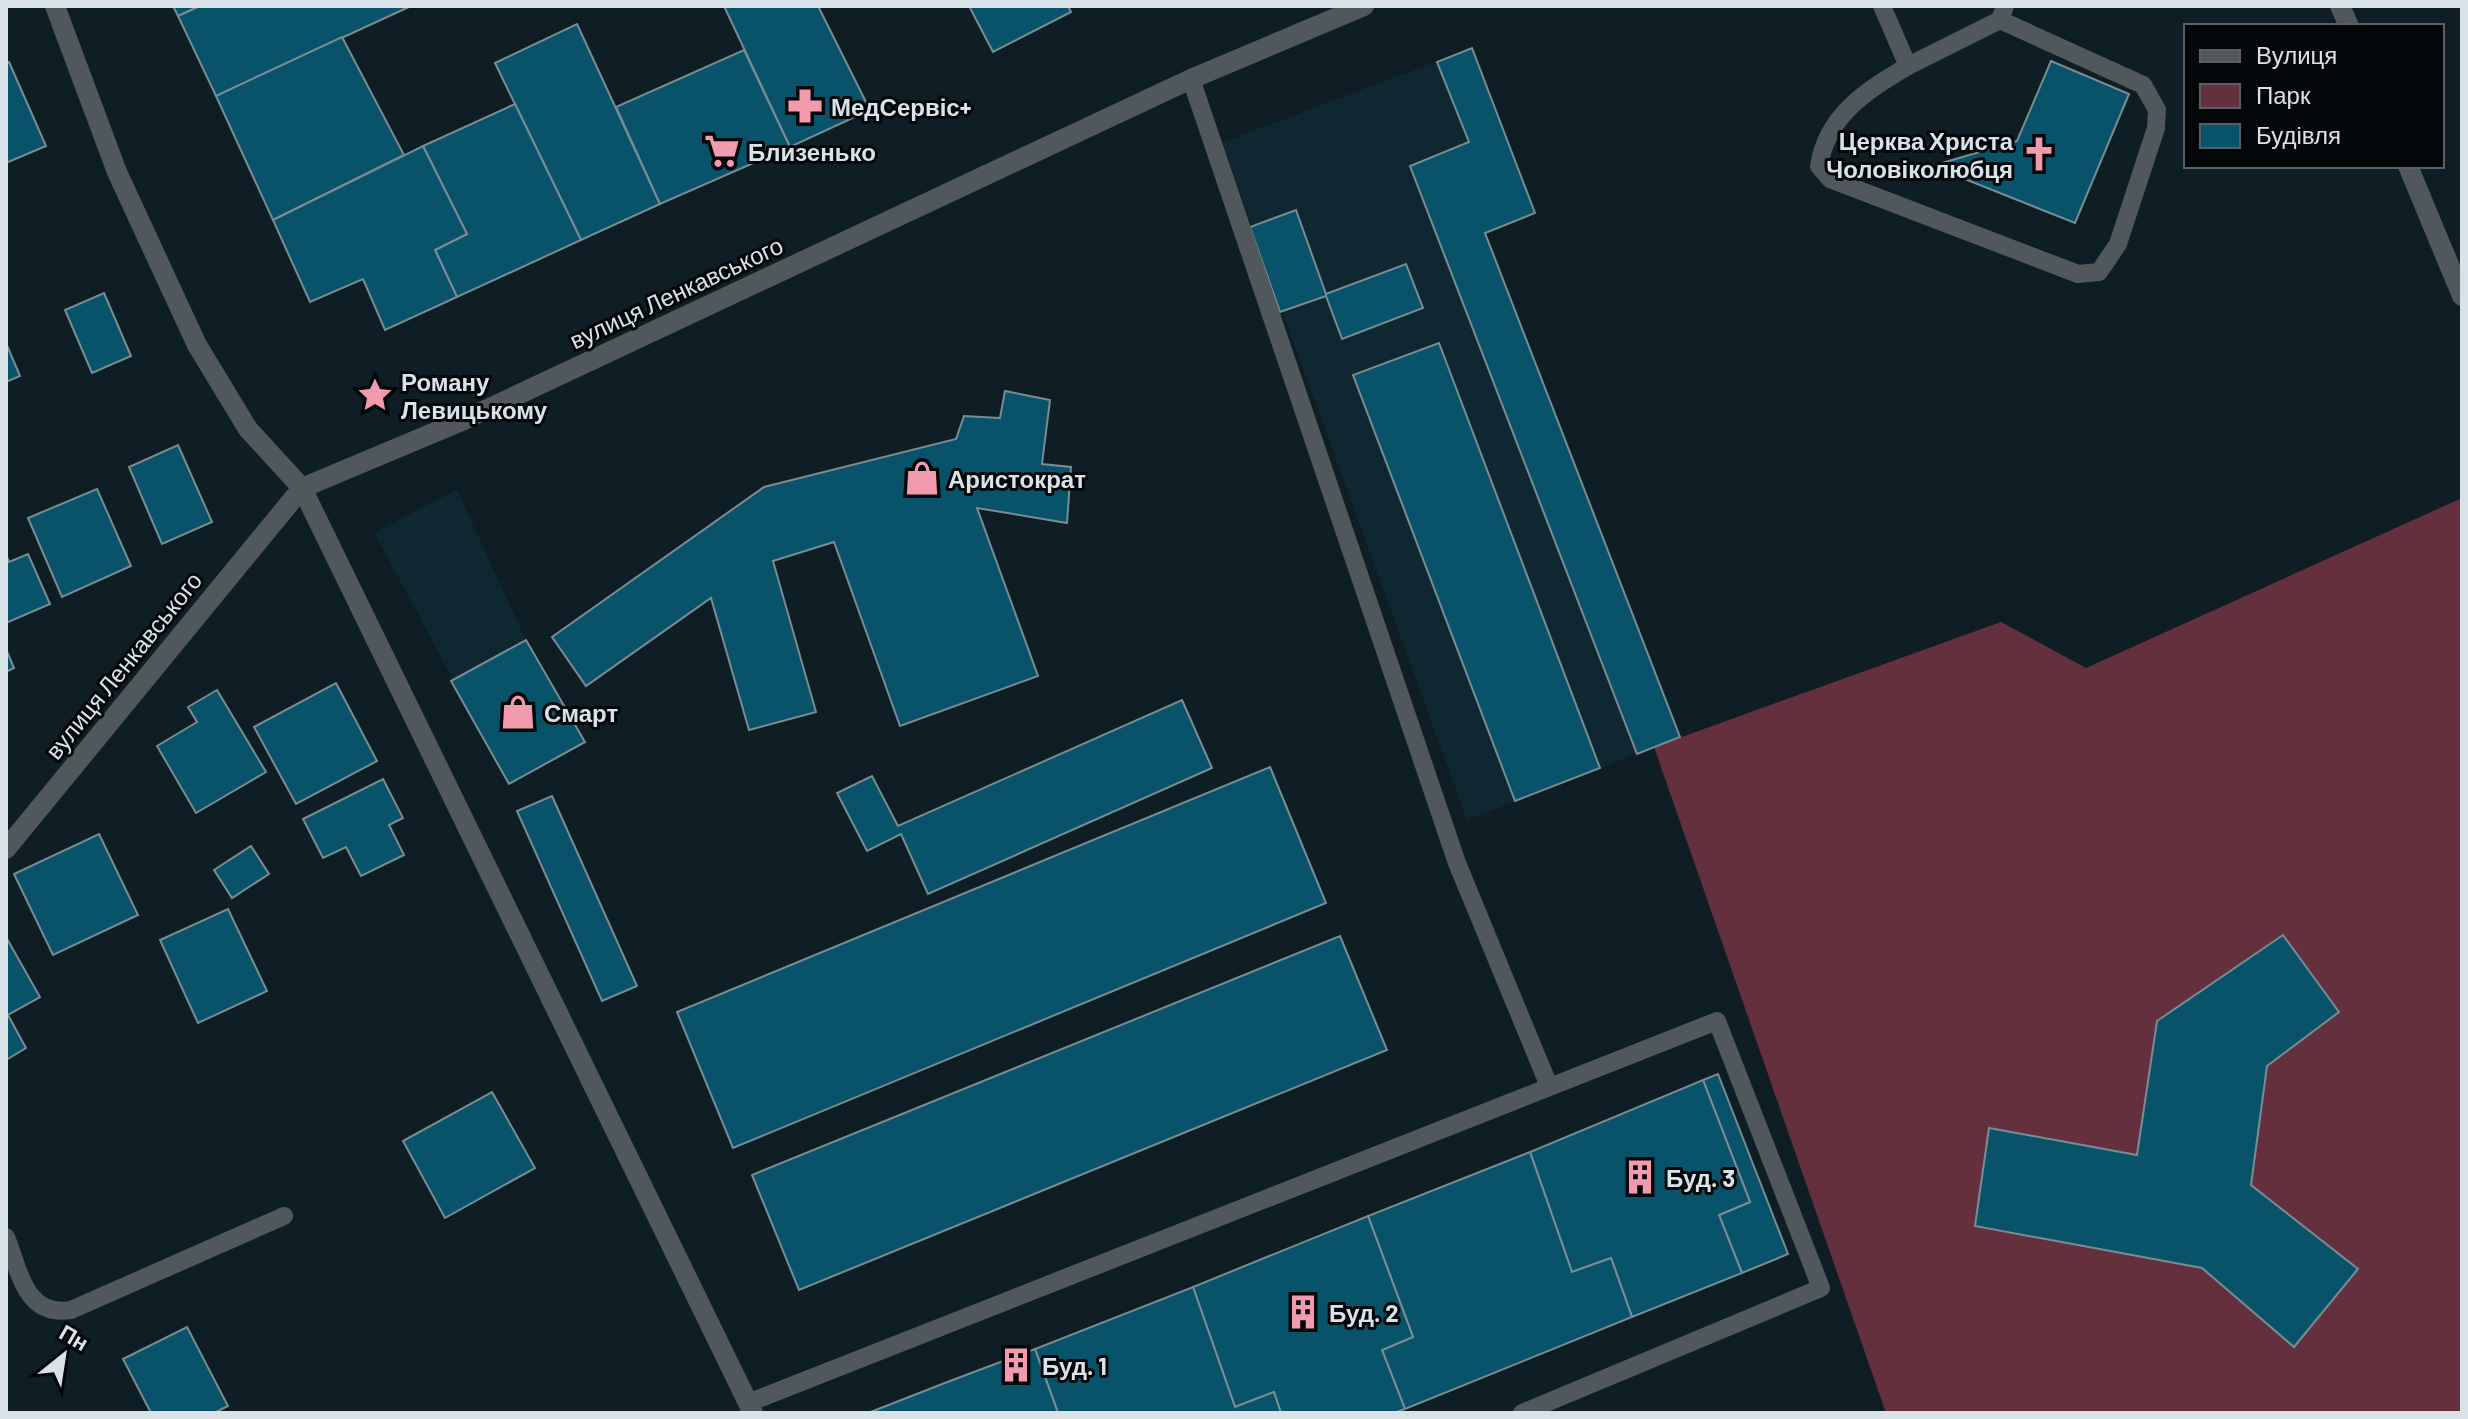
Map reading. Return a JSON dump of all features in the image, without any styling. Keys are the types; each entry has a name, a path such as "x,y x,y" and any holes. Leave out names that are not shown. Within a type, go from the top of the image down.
{"street":[{"path":"55,6 117,172 197,345 248,429 302,488 751,1408"},
{"name":"вулиця Ленкавського","path":"6,849 302,488 464,420 1191,79 1364,6"},
{"path":"2409,168 2462,296"}],"lane":[{"path":"1882,6 1908,66"},
{"path":"2002,13 2143,85 2157,110 2156,128 2118,244 2099,272 2078,274 1830,179 1819,166 1822,145 1838,119 1860,95 1908,66 2002,13"},
{"path":"1191,79 1457,863 1549,1086"},
{"path":"751,1408 1717,1021 1821,1288 1522,1413"},
{"path":"6,1237 28,1292 38,1306 54,1312 71,1310 284,1216"}],"shaded area":[{"path":"1472,48 1535,213 1485,233 1680,737 1467,820 1221,143"},
{"path":"457,490 526,640 585,742 509,784 374,532"}],"green space":[{"path":"2462,498 2462,1413 1886,1413 1654,747 2001,622 2086,668"}],"building":[{"path":"173,6 200,6 178,16"},
{"path":"200,6 411,6 216,96 178,16"},
{"path":"724,6 818,6 870,110 790,147"},
{"path":"969,6 1068,6 1071,12 993,52"},
{"path":"577,24 660,204 581,240 495,63"},
{"path":"342,37 404,155 273,220 216,96"},
{"path":"1472,48 1535,213 1485,233 1680,737 1637,754 1410,166 1469,142 1437,62"},
{"path":"744,50 790,147 660,204 616,107"},
{"name":"Церква Христа Чоловіколюбця","path":"2051,61 2129,94 2075,223 1932,166 2017,141"},
{"path":"9,62 46,146 6,163 6,63"},
{"path":"515,104 581,240 457,297 435,250 467,234 423,146"},
{"path":"423,146 467,234 435,250 457,297 385,330 363,279 310,302 273,220"},
{"path":"1296,210 1326,294 1406,264 1423,308 1342,339 1326,296 1280,312 1250,227"},
{"path":"104,293 131,356 92,373 65,310"},
{"path":"6,343 20,376 6,382"},
{"path":"1439,343 1600,768 1515,801 1353,375"},
{"path":"1005,391 1050,400 1042,464 1071,467 1067,523 977,508 1038,676 900,726 834,542 773,561 816,712 749,730 711,598 586,686 552,637 764,487 956,439 964,416 1000,418"},
{"path":"178,445 212,522 162,544 129,467"},
{"path":"97,489 131,566 62,597 28,518"},
{"path":"28,554 50,604 6,623 6,555 9,562"},
{"name":"Смарт","path":"526,640 585,742 509,784 451,681"},
{"path":"6,649 14,668 6,672"},
{"path":"336,683 377,761 296,804 254,727"},
{"path":"217,690 266,772 196,813 157,746 197,722 188,707"},
{"path":"1182,700 1212,768 928,894 901,834 867,851 837,793 872,776 898,826"},
{"path":"1270,767 1326,903 733,1148 677,1012"},
{"path":"383,779 403,818 389,825 404,855 361,876 346,847 323,858 303,819"},
{"path":"552,796 637,986 602,1001 517,811"},
{"path":"99,834 138,915 53,955 14,874"},
{"path":"251,846 269,874 232,898 214,870"},
{"path":"228,909 267,991 198,1023 160,940"},
{"path":"2283,935 2339,1012 2267,1066 2251,1185 2358,1269 2294,1347 2202,1268 1975,1226 1989,1128 2137,1155 2157,1021"},
{"path":"1340,936 1387,1050 799,1290 752,1175"},
{"path":"6,937 40,997 8,1015 26,1048 6,1060"},
{"path":"1718,1074 1788,1254 1742,1273 1719,1215 1750,1202 1703,1080"},
{"name":"Буд. 3","path":"1703,1080 1750,1202 1719,1215 1742,1273 1632,1317 1611,1258 1572,1272 1530,1152"},
{"path":"492,1092 535,1168 445,1218 403,1141"},
{"path":"1530,1152 1572,1272 1611,1258 1632,1317 1405,1409 1382,1350 1413,1337 1368,1216"},
{"name":"Буд. 2","path":"1368,1216 1413,1337 1382,1350 1405,1409 1394,1413 1281,1413 1274,1392 1235,1407 1193,1287"},
{"path":"1193,1287 1235,1407 1274,1392 1281,1413 1058,1413 1035,1349"},
{"path":"187,1327 228,1406 214,1413 151,1413 123,1359"},
{"name":"Буд. 1","path":"1035,1349 1058,1413 868,1413 950,1381"}],"place":[{"name":"МедСервіс+","path":"805,106"},
{"name":"Близенько","path":"722,151"},
{"name":"Церква Христа Чоловіколюбця","path":"2039,154"},
{"name":"Роману Левицькому","path":"375,395"},
{"name":"Аристократ","path":"922,478"},
{"name":"Смарт","path":"518,712"},
{"name":"Буд. 3","path":"1640,1177"},
{"name":"Буд. 2","path":"1303,1312"},
{"name":"Буд. 1","path":"1016,1365"}]}
